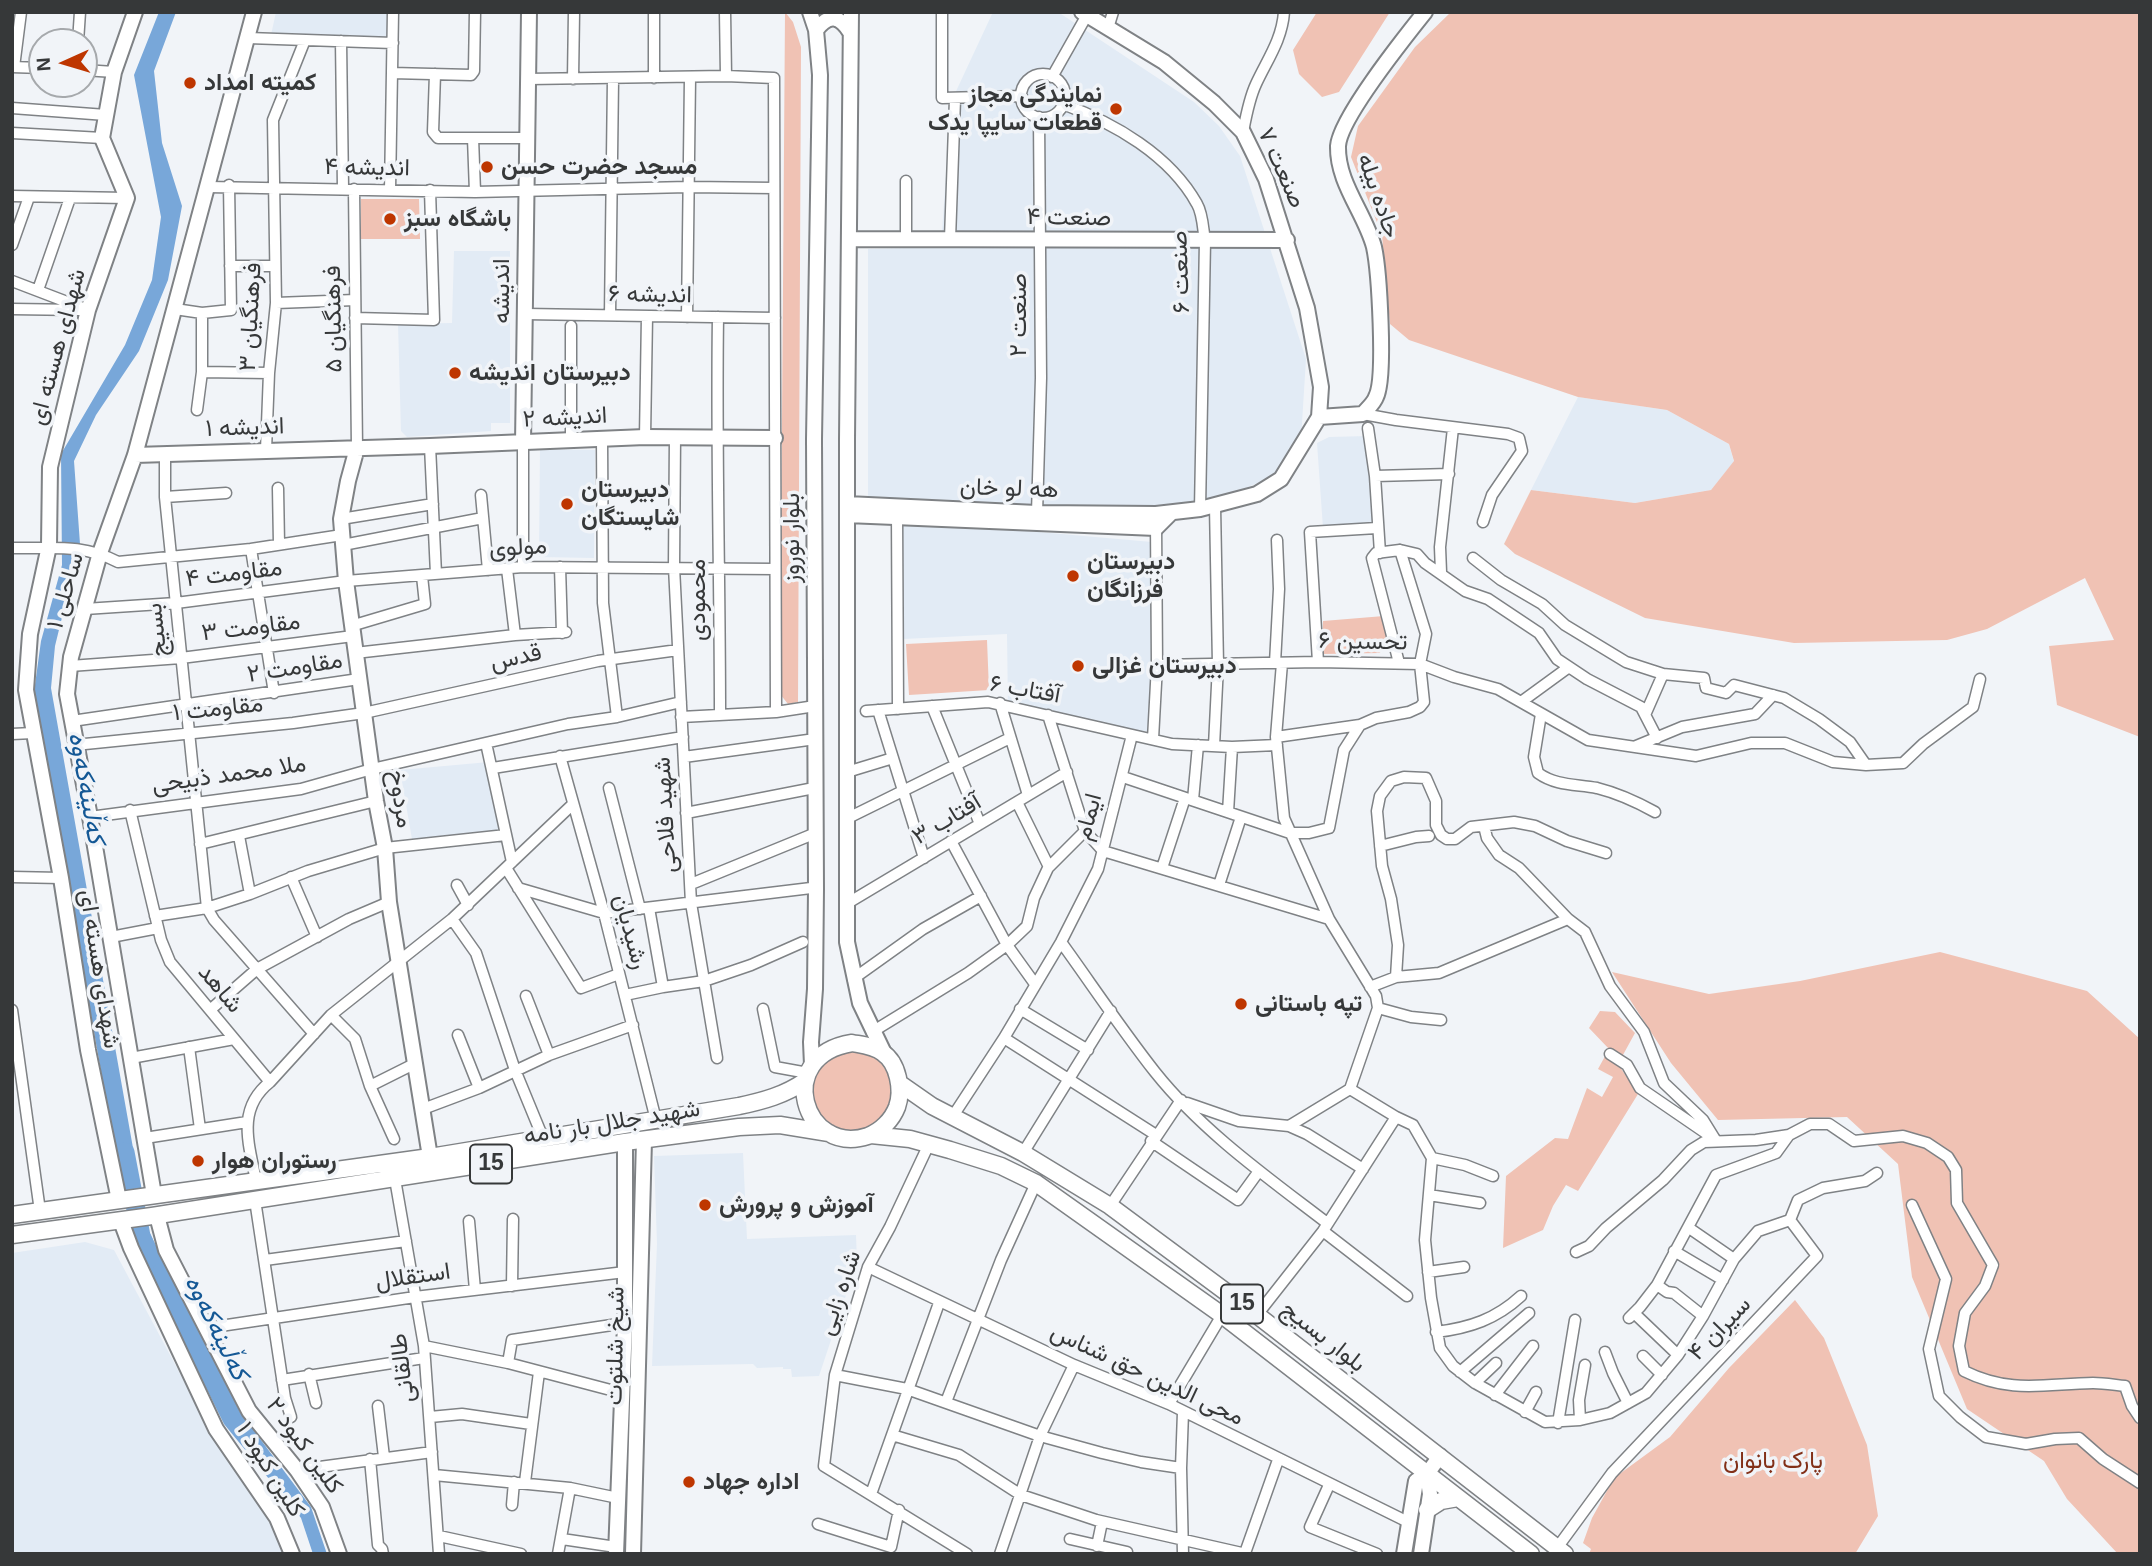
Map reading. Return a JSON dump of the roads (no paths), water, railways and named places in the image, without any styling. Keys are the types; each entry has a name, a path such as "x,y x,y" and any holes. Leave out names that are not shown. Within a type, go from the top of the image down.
{"main road":[{"name":"15","path":"809,1073 830,1049 852,1043 884,1053 896,1072 899,1083"},
{"name":"شهید جلال بار نامه","path":"151,1195 430,1157 769,1099 792,1090 809,1073"},
{"path":"809,1073 807,1106 820,1126 830,1133"},
{"path":"871,1135 890,1119 900,1096 899,1083"},
{"name":"بلوار بسیج","path":"899,1083 914,1095 1016,1149 1110,1206 1257,1315 1561,1551"},
{"path":"769,1099 779,1108 778,1120 773,1125"},
{"name":"شهید جلال بار نامه","path":"154,1216 738,1127 773,1125 830,1133"},
{"name":"15","path":"830,1133 857,1139 871,1135"},
{"name":"بلوار بسیج","path":"871,1135 929,1144 1001,1166 1036,1183 1222,1315 1531,1554"},
{"path":"1001,1166 1016,1149"},
{"name":"15","path":"12,1215 151,1195"},
{"name":"15","path":"12,1235 154,1216"},
{"path":"1427,1510 1441,1501 1458,1498"}],"street":[{"path":"13,67 21,12"},
{"path":"12,196 127,198 102,138 114,72 135,12"},
{"name":"ساحلی ۱","path":"151,1195 145,1138 67,694 70,666 100,553 135,455 254,12"},
{"path":"390,190 393,12"},
{"path":"392,73 471,75 474,71 475,12"},
{"name":"اندیشه","path":"523,443 529,12"},
{"path":"573,79 574,12"},
{"path":"654,12 654,78"},
{"path":"725,12 726,76"},
{"name":"بلوار نوروز","path":"809,1073 815,989 814,439 820,75 816,30 810,12"},
{"path":"851,12 847,942 853,979 872,1032 884,1053"},
{"path":"942,12 942,98 1022,96"},
{"path":"1108,28 1113,12"},
{"path":"1243,132 1255,86 1275,49 1283,26 1284,12"},
{"name":"جاده بیله","path":"1365,421 1377,396 1382,348 1375,260 1373,247 1344,180 1338,147 1343,127 1425,12"},
{"path":"1052,77 1085,14"},
{"name":"صنعت ۷","path":"1085,14 1164,62 1214,103 1243,132 1266,178 1307,309 1321,387 1318,417"},
{"path":"816,30 826,20 833,19 844,23 850,32"},
{"path":"248,38 393,43"},
{"name":"فرهنگیان ۳","path":"266,450 269,373 276,303 273,120 305,40"},
{"name":"فرهنگیان ۵","path":"341,41 355,300 357,448"},
{"path":"98,71 114,72"},
{"path":"435,74 433,132 438,138 526,138"},
{"path":"1041,74 1061,83 1064,90 1063,104 1054,115 1039,117 1025,107 1022,96 1024,87 1034,76 1041,74"},
{"path":"528,79 726,76 774,78 776,712"},
{"path":"687,317 690,78"},
{"path":"610,315 613,79"},
{"path":"950,239 955,99"},
{"name":"صنعت ۶","path":"1063,104 1094,116 1153,153 1179,178 1198,206 1205,241 1200,509"},
{"path":"12,108 106,115"},
{"name":"صنعت ۲","path":"1037,513 1041,378 1039,117"},
{"path":"12,133 102,138"},
{"path":"473,138 475,192"},
{"path":"906,181 906,239"},
{"path":"175,309 202,313 231,310 229,186"},
{"name":"اندیشه ۴","path":"208,187 475,192 612,188 774,188"},
{"path":"355,318 434,320 430,190"},
{"path":"12,246 29,197"},
{"path":"38,290 70,198"},
{"name":"شهدای هسته ای","path":"122,1199 88,1050 61,878 26,690 30,634 50,546 50,467 88,310 127,198"},
{"name":"صنعت ۴","path":"849,239 1287,240"},
{"path":"230,266 275,266"},
{"path":"12,281 88,310"},
{"path":"276,303 355,300"},
{"path":"12,309 88,310"},
{"path":"197,410 202,372 202,313"},
{"name":"اندیشه ۶","path":"525,314 775,318"},
{"path":"645,437 647,316"},
{"name":"محمودی","path":"718,317 716,437 720,568 720,715"},
{"path":"571,326 571,441"},
{"path":"202,372 269,373"},
{"path":"847,509 1161,519 1257,494 1281,478 1318,417 1453,428 1508,434 1519,438 1522,452 1492,495 1483,523"},
{"path":"1365,421 1376,476 1380,553"},
{"path":"1441,572 1440,547 1453,428"},
{"name":"اندیشه ۲","path":"357,448 645,437 775,438"},
{"name":"شهید فلاحی","path":"676,438 674,567 691,902 717,1059"},
{"path":"601,439 602,567 609,660 617,717"},
{"path":"523,443 523,568"},
{"path":"430,446 436,574"},
{"name":"اندیشه ۱","path":"135,455 357,448"},
{"name":"مردوخ","path":"357,448 341,519 346,580 363,713 385,848 389,902 430,1157"},
{"name":"بسیج","path":"165,454 164,497 207,908"},
{"path":"1376,476 1449,474"},
{"path":"278,488 279,544"},
{"path":"164,497 226,493"},
{"path":"481,495 488,570"},
{"path":"341,519 433,503"},
{"path":"1214,746 1218,665 1215,506"},
{"path":"897,512 898,709"},
{"name":"هه لو خان","path":"897,512 1037,513 1161,519"},
{"path":"12,548 50,546 100,553 118,562 435,529 483,518"},
{"path":"1153,739 1161,519"},
{"path":"1318,662 1310,532 1377,528"},
{"path":"1277,540 1279,589 1276,741 1284,818 1329,919 1376,996 1378,1009 1350,1089 1289,1126"},
{"path":"251,550 260,592 274,693"},
{"path":"1132,735 1172,744 1231,747 1360,725 1376,718 1409,712 1420,707 1423,702 1420,664 1426,634 1400,550"},
{"path":"1399,663 1372,561 1374,555 1400,550 1417,554 1425,564 1441,572 1465,591 1488,599 1539,633 1557,659 1587,680 1641,707 1657,738"},
{"path":"1473,558 1501,580 1542,604 1565,625 1626,662 1663,674 1704,678 1706,688 1726,693 1734,685 1784,698 1850,742 1866,765"},
{"path":"355,653 516,635 564,633 560,567"},
{"name":"مولوی","path":"346,580 560,567 775,569"},
{"path":"507,569 516,635"},
{"name":"مقاومت ۳","path":"70,666 268,648 352,631 425,604 422,576"},
{"name":"مقاومت ۴","path":"85,609 176,603 346,580"},
{"name":"قدس","path":"363,713 609,660 678,650"},
{"name":"تحسین ۶","path":"1157,665 1318,662 1420,664 1498,689 1588,740 1696,756 1751,743 1785,743 1833,762 1866,765 1903,763 1923,744 1973,707 1980,679"},
{"path":"1521,702 1569,667"},
{"path":"1645,715 1663,674"},
{"name":"مقاومت ۲","path":"72,722 359,679"},
{"path":"1635,747 1682,727 1755,714 1773,695"},
{"name":"ملا محمد ذبیحی","path":"90,817 301,789 372,769 568,724 617,717 681,702"},
{"path":"1000,703 1028,795"},
{"name":"آفتاب ۶","path":"866,711 1000,703 1132,735"},
{"path":"681,717 776,712 815,706"},
{"path":"932,706 980,824"},
{"path":"878,710 924,858"},
{"name":"مقاومت ۱","path":"75,746 363,713"},
{"path":"1541,713 1534,757 1538,773 1556,784 1601,789 1638,802 1655,812"},
{"path":"1048,715 1085,831 1104,851 1329,919"},
{"path":"1123,777 1290,833 1309,833 1329,828 1344,750 1360,725"},
{"path":"12,734 33,733"},
{"name":"ایمام","path":"953,1116 1004,1038 1061,942 1098,869 1132,735"},
{"path":"493,768 682,737"},
{"path":"848,818 1010,738"},
{"path":"684,757 808,740"},
{"path":"486,743 506,835 509,865 518,888 581,988 619,974"},
{"path":"1162,868 1189,799 1198,745"},
{"path":"1228,812 1231,747"},
{"name":"رشیدیان","path":"559,756 604,913 656,1119"},
{"path":"847,772 893,758"},
{"name":"آفتاب ۳","path":"848,903 1067,772"},
{"path":"1396,977 1398,945 1391,899 1381,866 1377,811 1380,796 1391,781 1426,778 1436,801 1436,825 1441,835 1447,839 1455,839 1471,827 1514,822 1535,826 1567,841 1606,853"},
{"path":"610,788 663,986"},
{"path":"686,813 809,789"},
{"path":"200,844 376,801"},
{"path":"1017,802 1049,867"},
{"path":"256,1181 247,1122 254,1098 331,1015 452,919 573,804"},
{"name":"شاهد","path":"130,810 158,928 170,962 270,1082"},
{"path":"1219,885 1241,817"},
{"path":"1484,826 1487,838 1499,855 1519,867 1568,919 1585,932 1610,986 1644,1032 1664,1083 1703,1120 1716,1140"},
{"path":"872,1032 1007,946 1027,926 1034,898 1049,867 1085,831"},
{"path":"155,916 207,908 291,877 385,848 506,835"},
{"path":"691,884 811,835"},
{"path":"239,836 250,894"},
{"path":"1380,846 1429,836"},
{"path":"951,841 1007,946 1035,984"},
{"path":"12,877 61,878"},
{"path":"291,877 317,937"},
{"path":"457,885 468,905"},
{"path":"518,888 604,913 811,888"},
{"path":"853,979 923,929 981,896"},
{"path":"210,1010 257,970 389,902"},
{"path":"207,908 214,920 314,1034"},
{"path":"452,919 476,953 515,1070 542,1138"},
{"path":"1370,987 1396,977 1439,973 1568,919"},
{"path":"111,937 158,928"},
{"path":"625,995 663,986 704,981 751,965 803,942"},
{"path":"1061,942 1156,1072 1181,1100 1258,1171 1407,1296"},
{"path":"526,996 549,1055"},
{"path":"763,1009 775,1067 809,1073"},
{"path":"1020,1009 1088,1050"},
{"path":"1378,1009 1411,1017 1441,1020"},
{"path":"12,1010 40,1211"},
{"path":"1016,1149 1070,1078 1111,1011"},
{"path":"331,1015 355,1038 370,1086 394,1139"},
{"path":"422,1109 479,1088 549,1055 633,1025"},
{"path":"458,1035 479,1088"},
{"path":"1004,1038 1070,1078 1238,1200 1258,1171"},
{"path":"131,1058 234,1039"},
{"path":"189,1047 200,1129"},
{"path":"1610,1054 1627,1065 1640,1088 1716,1140"},
{"path":"370,1086 416,1063"},
{"path":"1350,1089 1413,1125 1432,1158 1425,1240 1440,1348 1460,1372 1475,1383 1545,1422 1580,1420 1610,1413 1646,1393 1678,1355 1734,1259 1758,1231 1790,1220 1798,1200 1823,1188 1865,1181 1877,1174"},
{"path":"1181,1100 1239,1121 1289,1126 1307,1134 1363,1169"},
{"path":"1110,1206 1181,1100"},
{"path":"1257,1315 1325,1227 1396,1117"},
{"path":"145,1138 247,1122"},
{"path":"1576,1252 1589,1246 1691,1150 1704,1142 1756,1140 1789,1135 1810,1124 1829,1124 1854,1141 1903,1136 1927,1143 1948,1157 1955,1170 1956,1203 1993,1265 1985,1286 1965,1313 1959,1346 1964,1371 1985,1381 2023,1387 2094,1383 2125,1386 2132,1406 2140,1418"},
{"path":"1678,1355 1632,1315 1657,1284 1716,1175 1776,1153 1789,1135"},
{"name":"شیخ شلتوت","path":"634,1554 644,1140"},
{"name":"شیخ شلتوت","path":"616,1550 625,1323 625,1143"},
{"name":"شاره زایی","path":"871,1494 824,1466 835,1376 868,1268 929,1144"},
{"path":"1432,1158 1465,1165 1493,1176"},
{"name":"طالقانی","path":"396,1179 424,1346 439,1554"},
{"path":"946,1402 978,1318 1036,1183"},
{"path":"1429,1195 1480,1203"},
{"path":"255,1200 282,1380 291,1417"},
{"path":"1912,1205 1946,1279 1929,1349 1939,1396 1986,1437 2026,1444 2055,1438 2079,1438 2103,1460 2140,1483"},
{"name":"کلین کبود ۲","path":"154,1216 166,1250 248,1411 297,1470 322,1507 339,1554"},
{"path":"512,1286 513,1219"},
{"name":"کلین کبود ۱","path":"125,1220 131,1248 216,1429 277,1518 292,1554"},
{"name":"سیران ۴","path":"1561,1551 1612,1472 1817,1256 1790,1220"},
{"path":"469,1221 475,1290"},
{"path":"1689,1228 1734,1259"},
{"path":"265,1260 406,1241"},
{"path":"1674,1251 1723,1280"},
{"path":"1428,1272 1464,1267"},
{"name":"محی الدین حق شناس","path":"868,1268 1074,1365 1170,1404 1278,1460 1408,1522"},
{"name":"استقلال","path":"207,1328 415,1297 625,1272"},
{"path":"1657,1284 1667,1292 1674,1293 1703,1316"},
{"path":"1436,1332 1476,1326 1508,1309 1521,1296"},
{"path":"939,1303 871,1494 967,1554"},
{"path":"1460,1372 1529,1313"},
{"path":"1170,1404 1222,1315"},
{"path":"1558,1423 1575,1320"},
{"path":"508,1363 512,1340 625,1323"},
{"path":"424,1346 508,1363 622,1393"},
{"path":"1496,1395 1533,1346"},
{"path":"1605,1352 1612,1374 1629,1403"},
{"path":"1643,1356 1662,1375"},
{"path":"282,1380 424,1358"},
{"path":"1475,1383 1496,1363"},
{"path":"1000,1554 1040,1436 1074,1365"},
{"path":"1580,1420 1579,1401 1585,1365"},
{"path":"512,1504 519,1482 539,1372"},
{"path":"309,1374 316,1403"},
{"path":"835,1376 907,1389 1040,1436 1141,1462 1181,1468"},
{"path":"1525,1412 1536,1392"},
{"path":"378,1406 384,1457"},
{"path":"1183,1412 1183,1554"},
{"path":"430,1417 462,1415 531,1423"},
{"path":"892,1435 959,1455 1021,1495 1102,1522 1245,1554 1278,1460"},
{"path":"297,1470 432,1452"},
{"path":"1404,1554 1416,1481 1427,1474 1440,1457"},
{"path":"370,1459 378,1545 383,1554"},
{"path":"1421,1554 1430,1494 1427,1474"},
{"path":"434,1475 570,1488 618,1498"},
{"path":"1329,1485 1310,1527 1377,1554"},
{"path":"558,1554 570,1488"},
{"path":"818,1524 891,1547 899,1510"},
{"path":"1097,1546 1102,1522"},
{"path":"439,1536 521,1554"},
{"path":"562,1539 616,1550"},
{"path":"1070,1539 1127,1552"}],"water":[{"path":"159,12 176,12 154,71 162,143 182,206 168,280 139,351 96,415 74,461 80,544 55,646 51,688 138,1176 120,1179 34,692 41,641 62,565 61,454 125,345 152,280 161,217 134,75"},
{"path":"149,1232 240,1412 311,1507 327,1554 313,1554 301,1518 224,1424 134,1243 133,1235"}],"waterway":[{"name":"کەڵینەکەوە","path":"125,1152 141,1236 151,1258"}],"place":[{"name":"کمیته امداد","path":"190,83"},
{"name":"نمایندگی مجاز قطعات سایپا یدک","path":"1116,109"},
{"name":"مسجد حضرت حسن","path":"487,167"},
{"name":"باشگاه سبز","path":"390,219"},
{"name":"دبیرستان اندیشه","path":"455,373"},
{"name":"دبیرستان شایستگان","path":"567,504"},
{"name":"دبیرستان فرزانگان","path":"1073,576"},
{"name":"دبیرستان غزالی","path":"1078,666"},
{"name":"تپه باستانی","path":"1241,1004"},
{"name":"رستوران هوار","path":"198,1161"},
{"name":"آموزش و پرورش","path":"705,1205"},
{"name":"اداره جهاد","path":"689,1482"}],"park label":[{"name":"پارک بانوان","path":"1773,1461"}]}
